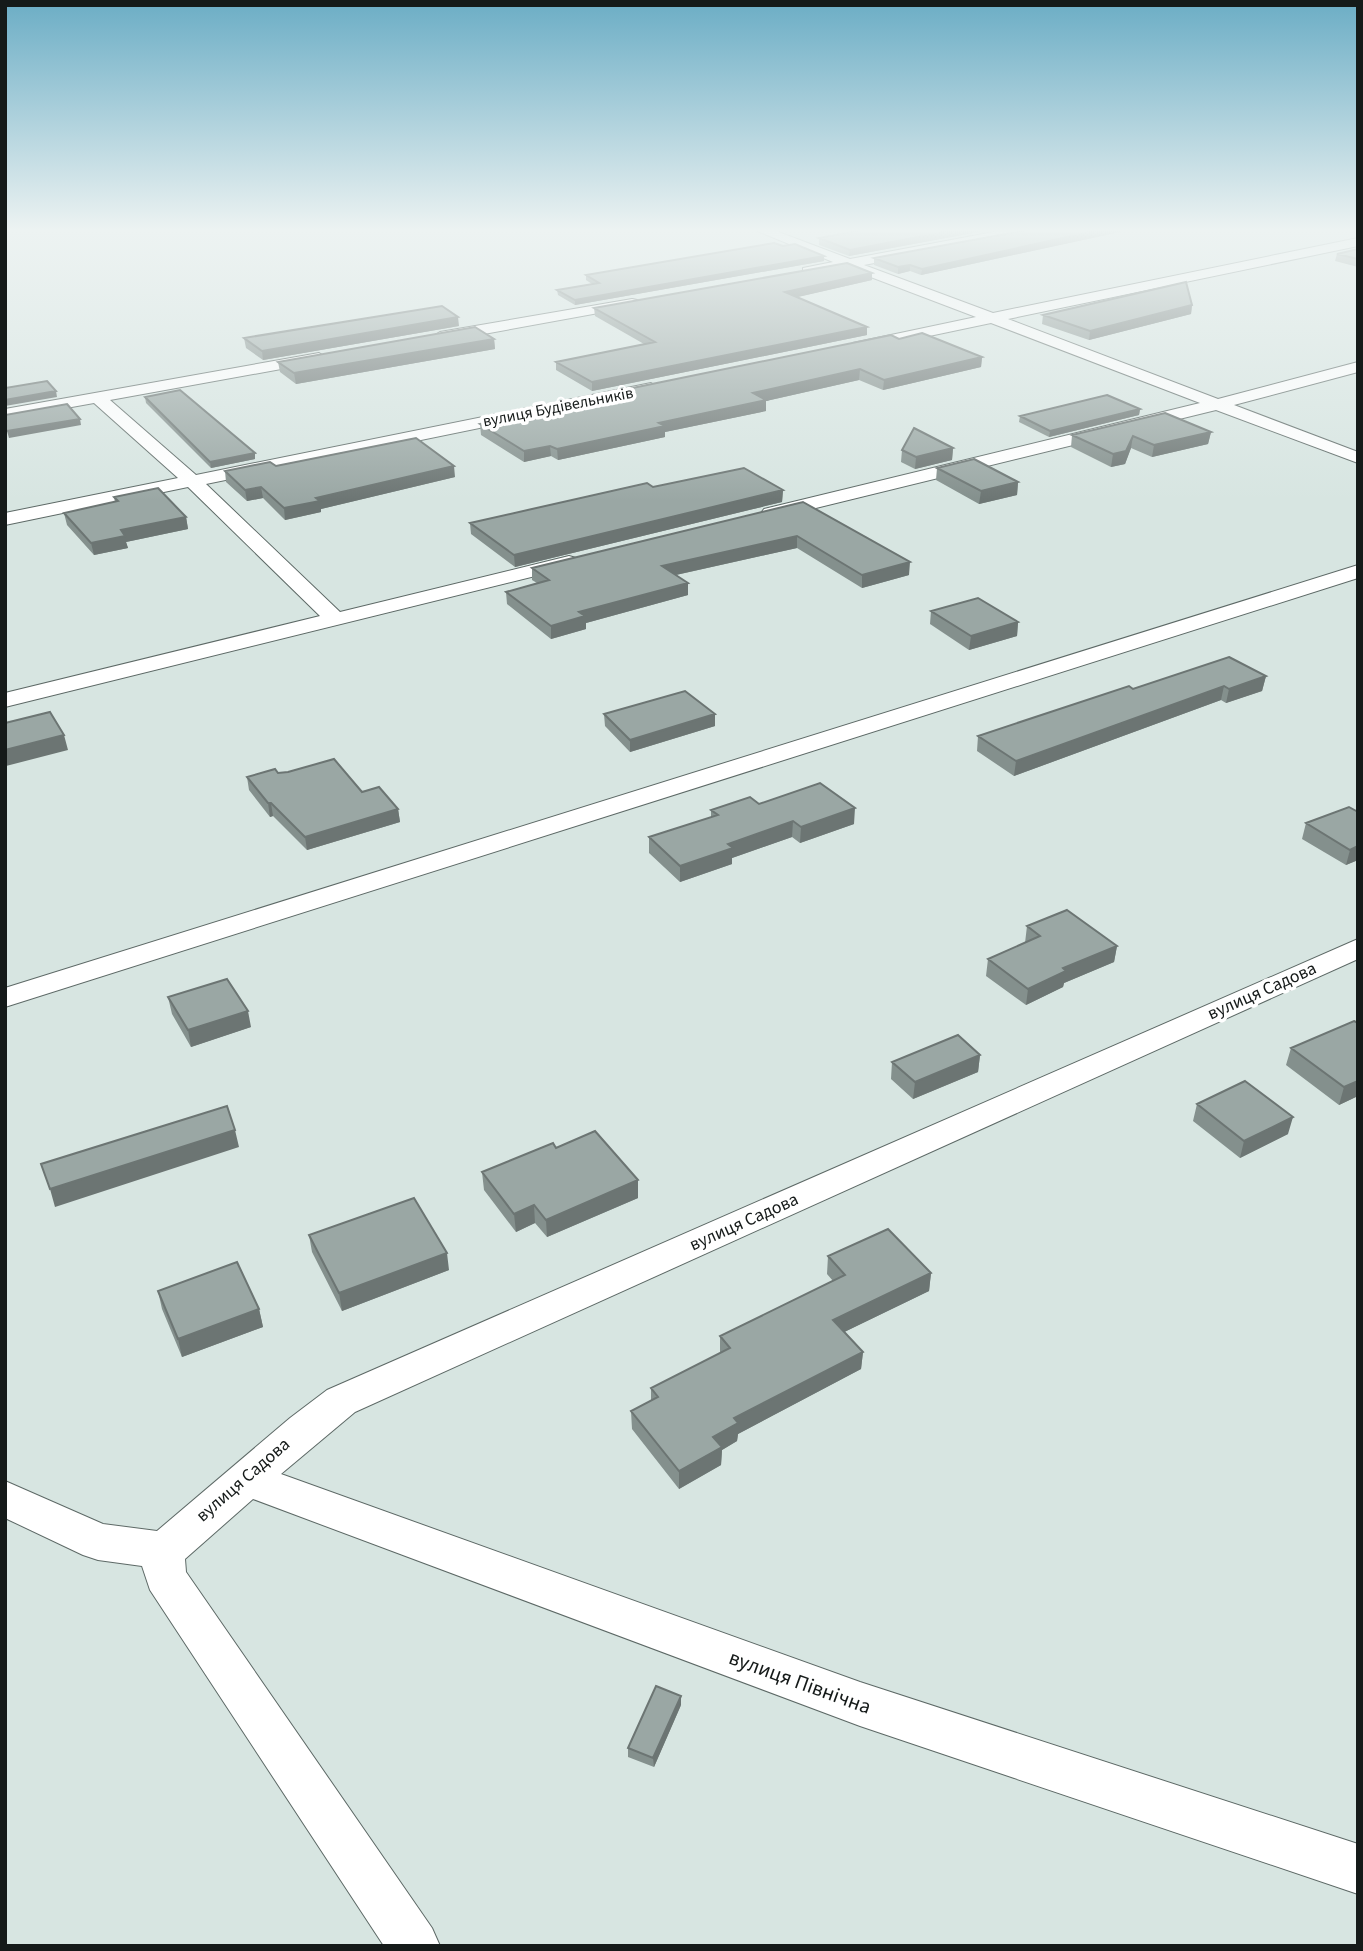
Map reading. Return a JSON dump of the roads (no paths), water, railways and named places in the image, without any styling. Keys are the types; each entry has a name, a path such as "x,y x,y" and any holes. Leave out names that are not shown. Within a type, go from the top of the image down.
{"street":[{"path":"421,340 540,319"},
{"path":"837,351 985,319"},
{"path":"993,319 1358,458"},
{"path":"5,414 340,355"},
{"path":"755,517 1358,367"},
{"name":"вулиця Будівельників","path":"5,519 673,384"},
{"path":"98,398 191,480 335,619"},
{"path":"5,700 592,557"},
{"path":"5,998 1358,571"},
{"name":"вулиця Садова","path":"165,1551 187,1528 248,1479 311,1422 341,1401 1358,948"},
{"name":"вулиця Північна","path":"248,1479 860,1704 1358,1869"},
{"path":"5,1497 98,1542 165,1551 165,1577 414,1946"}]}
